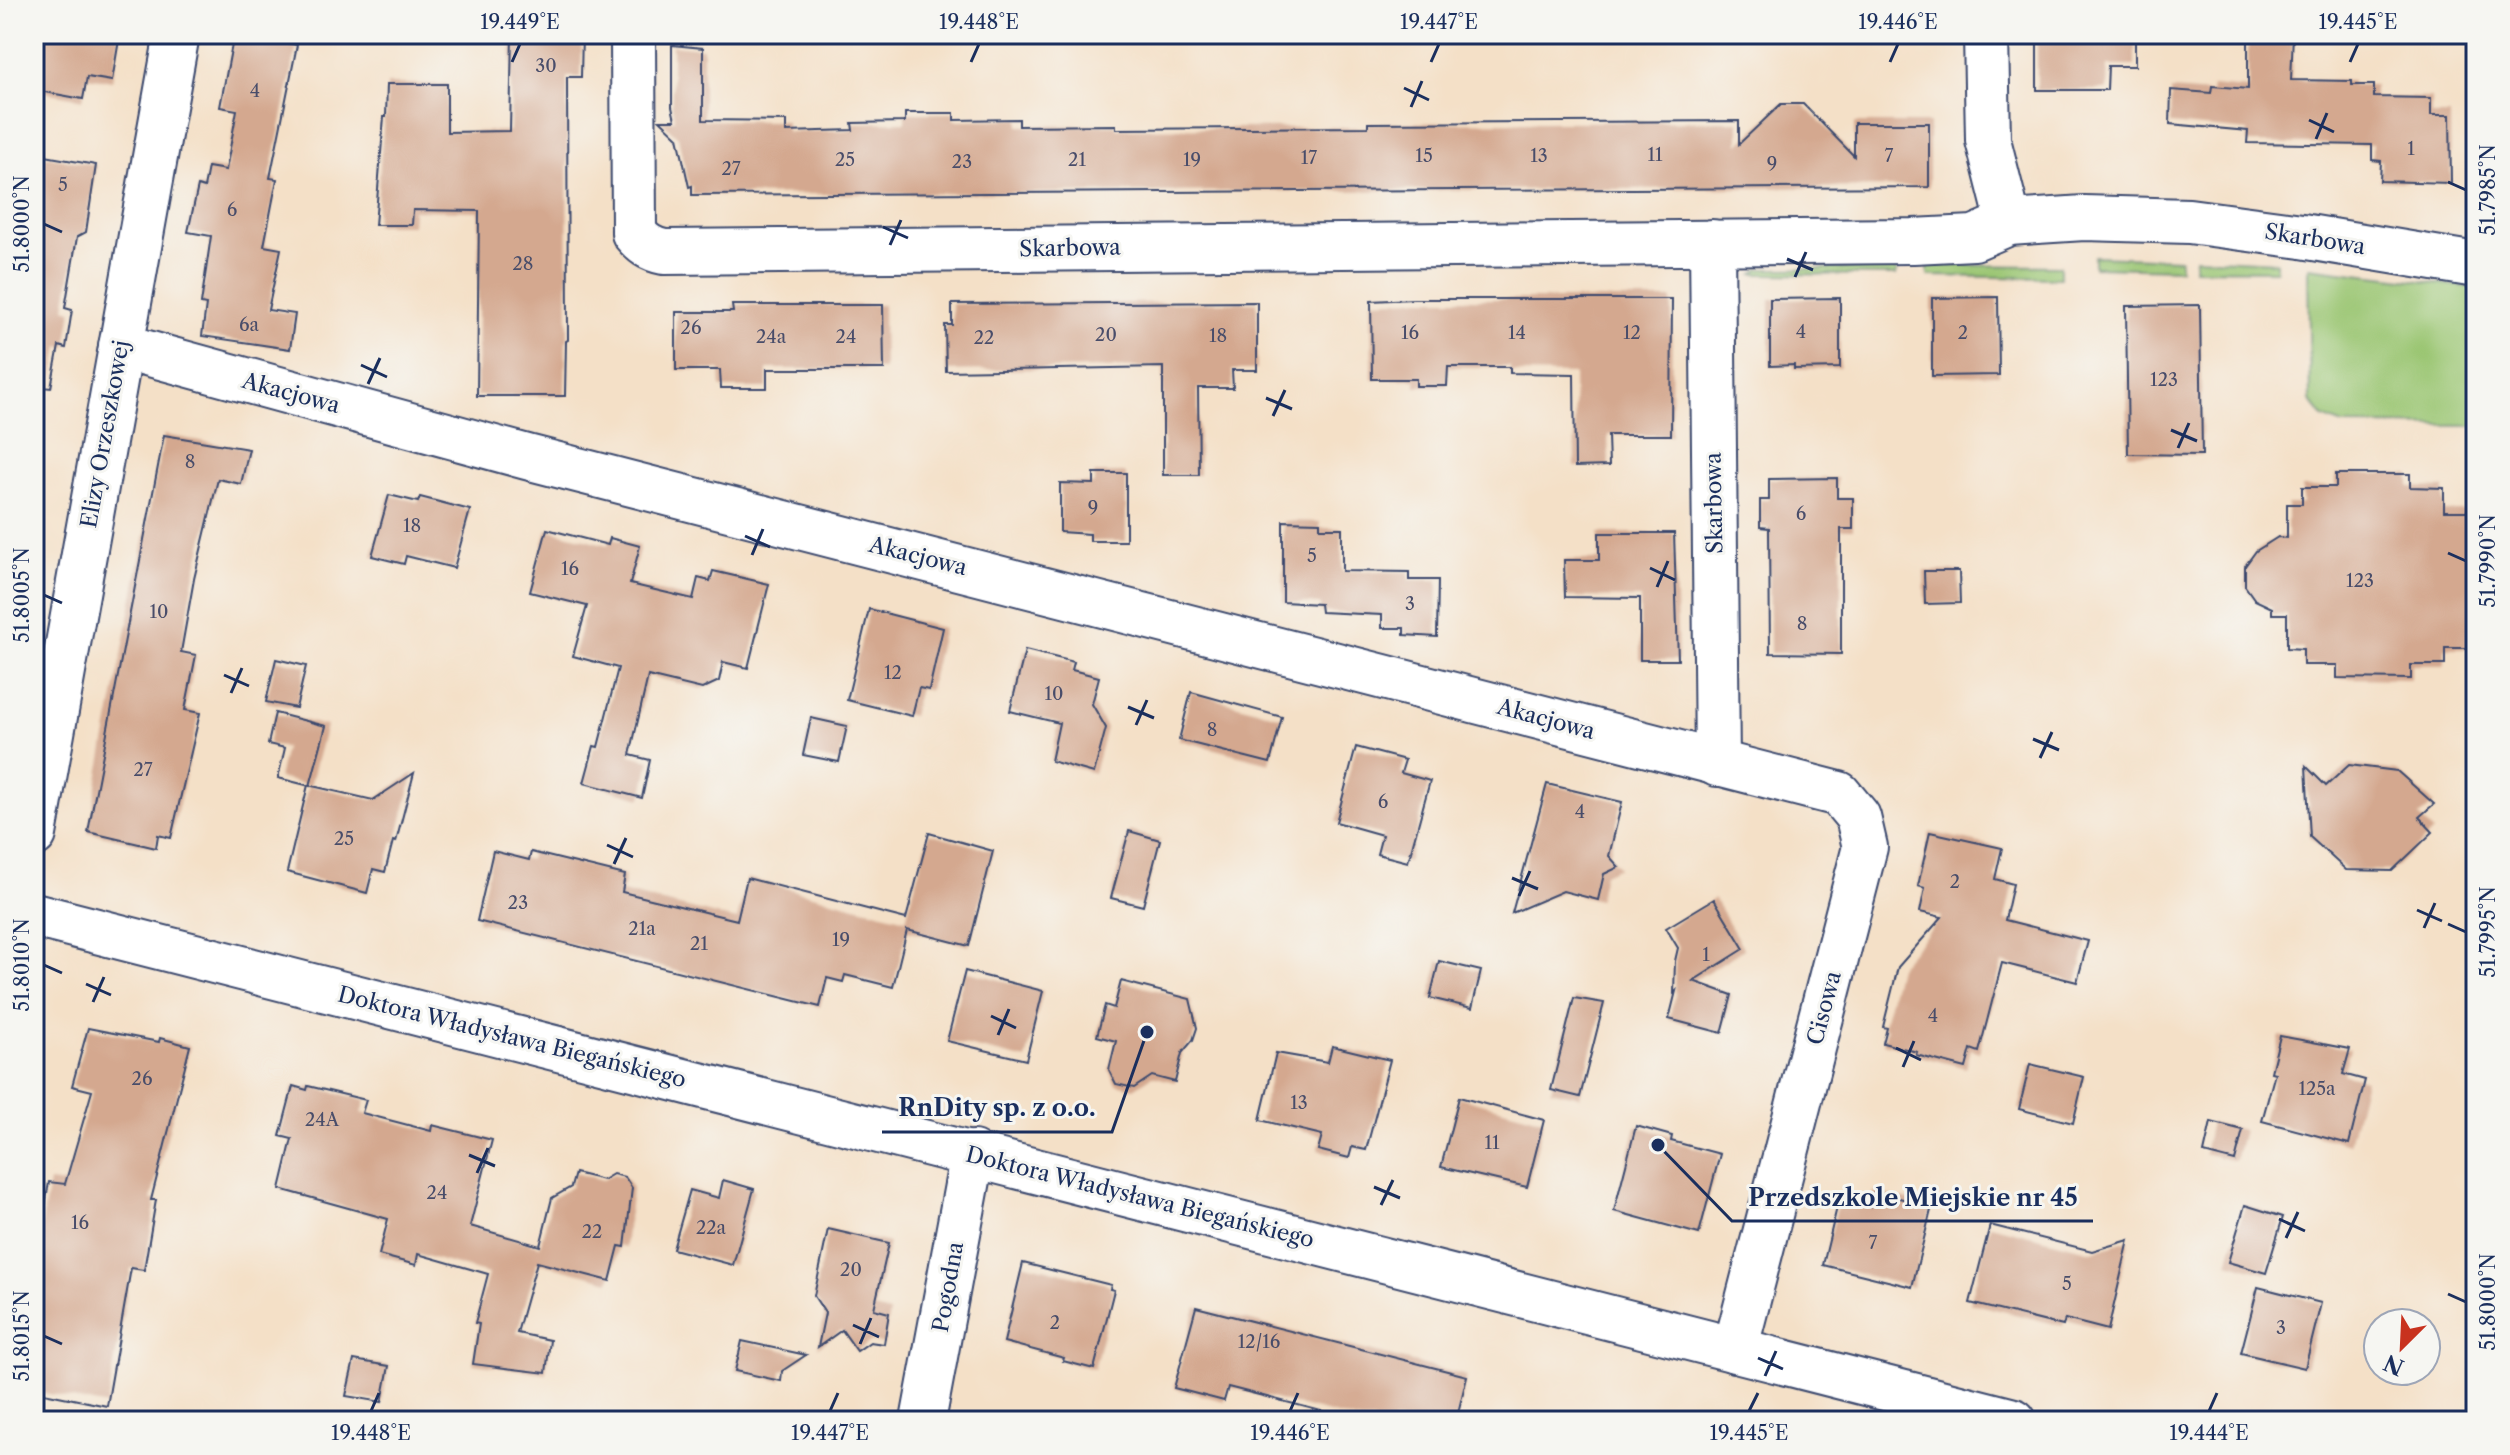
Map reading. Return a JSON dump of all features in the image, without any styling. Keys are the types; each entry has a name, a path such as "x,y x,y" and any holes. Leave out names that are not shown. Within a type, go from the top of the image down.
{"street":[{"name":"Elizy Orzeszkowej","path":"34,834 177,34"},
{"name":"Skarbowa","path":"633,34 634,233 641,242 664,252 1974,238 2009,223 2084,218 2189,221 2476,265"},
{"path":"1986,34 1988,140 2009,223"},
{"name":"Skarbowa","path":"1712,242 1717,764"},
{"name":"Akacjowa","path":"121,346 527,457 1717,764"},
{"name":"Cisowa","path":"1717,764 1839,794 1858,817 1865,847 1735,1350"},
{"name":"Doktora Władysława Biegańskiego","path":"34,915 2014,1421"},
{"name":"Pogodna","path":"923,1421 973,1153"}],"green space":[{"path":"2094,256 2180,259 2180,269 2094,267"},
{"path":"2195,258 2276,262 2276,270 2194,269"},
{"path":"1928,265 2060,266 2060,278 1928,276"},
{"path":"2308,267 2476,288 2476,426 2343,425 2323,417 2310,401"},
{"path":"1897,268 1896,275 1754,274 1760,269"}],"building":[{"path":"37,34 120,34 112,81 87,77 83,99 39,91 40,84 34,83"},
{"path":"234,34 297,45 270,178 277,179 264,246 281,249 268,310 295,314 290,349 202,336 206,305 201,304 211,236 188,232 198,186 204,188 208,167 226,170 237,110 220,107"},
{"path":"512,34 582,34 581,77 567,77 568,340 565,396 477,396 479,211 413,210 412,225 375,225 387,84 447,84 447,132 510,131"},
{"path":"2037,34 2135,34 2135,66 2108,66 2107,90 2037,90"},
{"path":"2248,34 2293,34 2291,80 2352,81 2352,85 2374,85 2374,97 2431,98 2431,115 2450,115 2451,183 2380,181 2381,161 2372,160 2372,145 2247,143 2248,131 2170,124 2171,90 2211,93 2212,86 2248,89"},
{"path":"672,45 703,48 703,120 786,121 786,132 853,130 852,123 905,122 905,113 954,113 954,120 1019,119 1019,126 1116,125 1116,129 1368,127 1368,123 1739,121 1739,144 1781,104 1803,104 1854,156 1854,123 1929,123 1929,187 692,195 678,137 660,120 675,120 672,107"},
{"path":"34,154 96,165 86,232 77,237 65,308 72,310 66,348 59,346 51,388 34,386"},
{"path":"1998,297 1999,375 1932,376 1932,298"},
{"path":"1840,298 1840,368 1770,366 1770,299"},
{"path":"1672,299 1671,435 1608,435 1609,466 1575,467 1574,374 1510,373 1510,367 1448,367 1447,386 1416,386 1416,379 1372,379 1371,301"},
{"path":"1257,302 1257,370 1232,370 1233,388 1198,388 1199,475 1163,475 1163,367 946,371 945,325 952,325 952,304"},
{"path":"732,305 883,305 884,369 767,369 767,388 721,388 720,370 676,370 676,312 733,312"},
{"path":"2200,305 2202,455 2128,454 2126,306"},
{"path":"164,435 249,449 241,484 218,479 194,579 181,652 196,655 185,710 200,713 171,838 158,835 156,848 88,832"},
{"path":"1094,473 1126,473 1126,541 1090,541 1090,534 1060,532 1060,483 1094,484"},
{"path":"2336,474 2410,474 2410,487 2444,488 2444,511 2476,511 2476,648 2445,648 2445,665 2411,665 2411,679 2337,678 2337,665 2303,665 2303,649 2287,648 2287,614 2272,614 2272,608 2255,600 2245,586 2245,566 2256,551 2278,537 2287,538 2287,504 2302,504 2302,487 2336,487"},
{"path":"1837,478 1837,498 1853,498 1853,529 1841,529 1841,654 1770,653 1769,528 1760,527 1760,500 1769,500 1769,479"},
{"path":"389,495 418,502 420,497 470,510 454,568 406,556 404,564 372,556"},
{"path":"1283,521 1320,522 1320,528 1342,528 1342,571 1409,572 1409,580 1438,580 1437,637 1404,635 1404,628 1382,628 1382,615 1321,612 1320,604 1283,602"},
{"path":"547,529 608,545 610,538 640,546 630,584 693,599 698,578 710,581 713,571 769,584 748,668 723,662 719,681 702,689 648,676 630,755 650,760 642,798 584,783 594,746 598,747 618,668 573,656 587,606 530,592"},
{"path":"1599,533 1674,533 1678,660 1640,660 1640,598 1565,597 1564,560 1599,560"},
{"path":"1924,571 1959,571 1960,603 1925,604"},
{"path":"869,609 943,628 929,690 919,688 912,716 847,700"},
{"path":"1025,650 1074,662 1072,670 1099,677 1092,704 1106,728 1094,773 1051,761 1059,723 1010,711"},
{"path":"276,659 306,666 296,708 266,702"},
{"path":"1191,692 1282,717 1270,763 1179,740"},
{"path":"275,713 326,726 310,786 278,778 285,748 268,744"},
{"path":"811,718 847,726 839,762 803,755"},
{"path":"1356,747 1405,760 1401,773 1430,781 1408,862 1377,854 1382,835 1336,822"},
{"path":"2349,765 2397,771 2434,804 2419,817 2433,832 2392,871 2346,870 2310,837 2306,766 2326,786"},
{"path":"414,773 385,872 373,869 367,893 287,872 308,785 373,800"},
{"path":"1547,784 1622,802 1609,856 1619,867 1604,874 1598,900 1563,891 1512,913"},
{"path":"1129,831 1160,840 1143,906 1111,898"},
{"path":"1930,832 2002,848 1995,879 2013,884 2005,920 2088,941 2077,982 2002,963 1979,1052 1971,1049 1966,1068 1883,1043 1887,1028 1883,1027 1898,967 1942,917 1920,912 1925,888 1918,886"},
{"path":"929,833 993,851 969,946 907,930 893,987 845,975 843,982 827,978 820,1007 477,921 493,851 529,860 531,852 625,875 622,892 737,920 747,878 906,919"},
{"path":"1714,899 1744,949 1693,981 1732,995 1722,1033 1669,1019 1676,991 1674,993 1678,948 1666,928"},
{"path":"1439,961 1481,971 1472,1008 1430,998"},
{"path":"965,971 1043,991 1026,1060 947,1041"},
{"path":"1121,981 1190,999 1197,1028 1193,1040 1182,1053 1175,1082 1152,1076 1134,1088 1116,1084 1109,1070 1116,1041 1097,1036 1105,1005 1114,1008"},
{"path":"1574,998 1604,1003 1580,1097 1551,1090"},
{"path":"88,1028 159,1042 160,1038 190,1046 151,1200 156,1200 144,1270 131,1268 107,1406 34,1391 34,1297 42,1253 37,1251 49,1182 65,1184 92,1091 72,1086"},
{"path":"2280,1036 2350,1049 2343,1074 2365,1080 2349,1144 2262,1121 2275,1073 2271,1072"},
{"path":"1332,1046 1390,1060 1366,1150 1352,1147 1349,1158 1318,1150 1322,1135 1260,1120 1276,1053 1328,1062"},
{"path":"2030,1064 2084,1077 2073,1123 2019,1109"},
{"path":"293,1086 307,1090 308,1086 366,1100 362,1113 431,1131 432,1125 492,1140 470,1226 540,1246 552,1198 571,1187 575,1173 603,1180 613,1174 625,1177 632,1188 625,1247 619,1246 610,1281 537,1262 517,1333 550,1340 546,1373 473,1364 479,1324 475,1323 488,1274 418,1254 416,1265 379,1255 388,1219 280,1189 292,1139 280,1136"},
{"path":"1459,1097 1544,1120 1527,1187 1441,1167"},
{"path":"2211,1122 2243,1130 2235,1161 2204,1153"},
{"path":"1636,1126 1672,1136 1671,1141 1720,1154 1699,1234 1614,1211"},
{"path":"723,1180 754,1189 733,1265 673,1249 690,1190 719,1198"},
{"path":"1874,1192 1932,1206 1912,1287 1823,1265 1839,1199 1870,1207"},
{"path":"2245,1205 2283,1217 2266,1273 2228,1262"},
{"path":"1990,1225 2092,1251 2129,1240 2108,1330 2065,1319 2063,1326 1970,1303"},
{"path":"828,1229 889,1243 874,1309 889,1313 884,1344 870,1342 857,1351 842,1330 818,1347 825,1313 814,1296"},
{"path":"1023,1263 1111,1285 1110,1289 1114,1290 1094,1369 1004,1342"},
{"path":"2258,1287 2321,1303 2305,1368 2241,1353"},
{"path":"1196,1307 1467,1376 1456,1421 1360,1421 1228,1387 1224,1401 1174,1388"},
{"path":"742,1341 806,1355 782,1371 781,1381 735,1371"},
{"path":"354,1360 389,1366 382,1402 346,1396"}],"place":[{"name":"RnDity sp. z o.o.","path":"1147,1032"},
{"name":"Przedszkole Miejskie nr 45","path":"1658,1145"}]}
